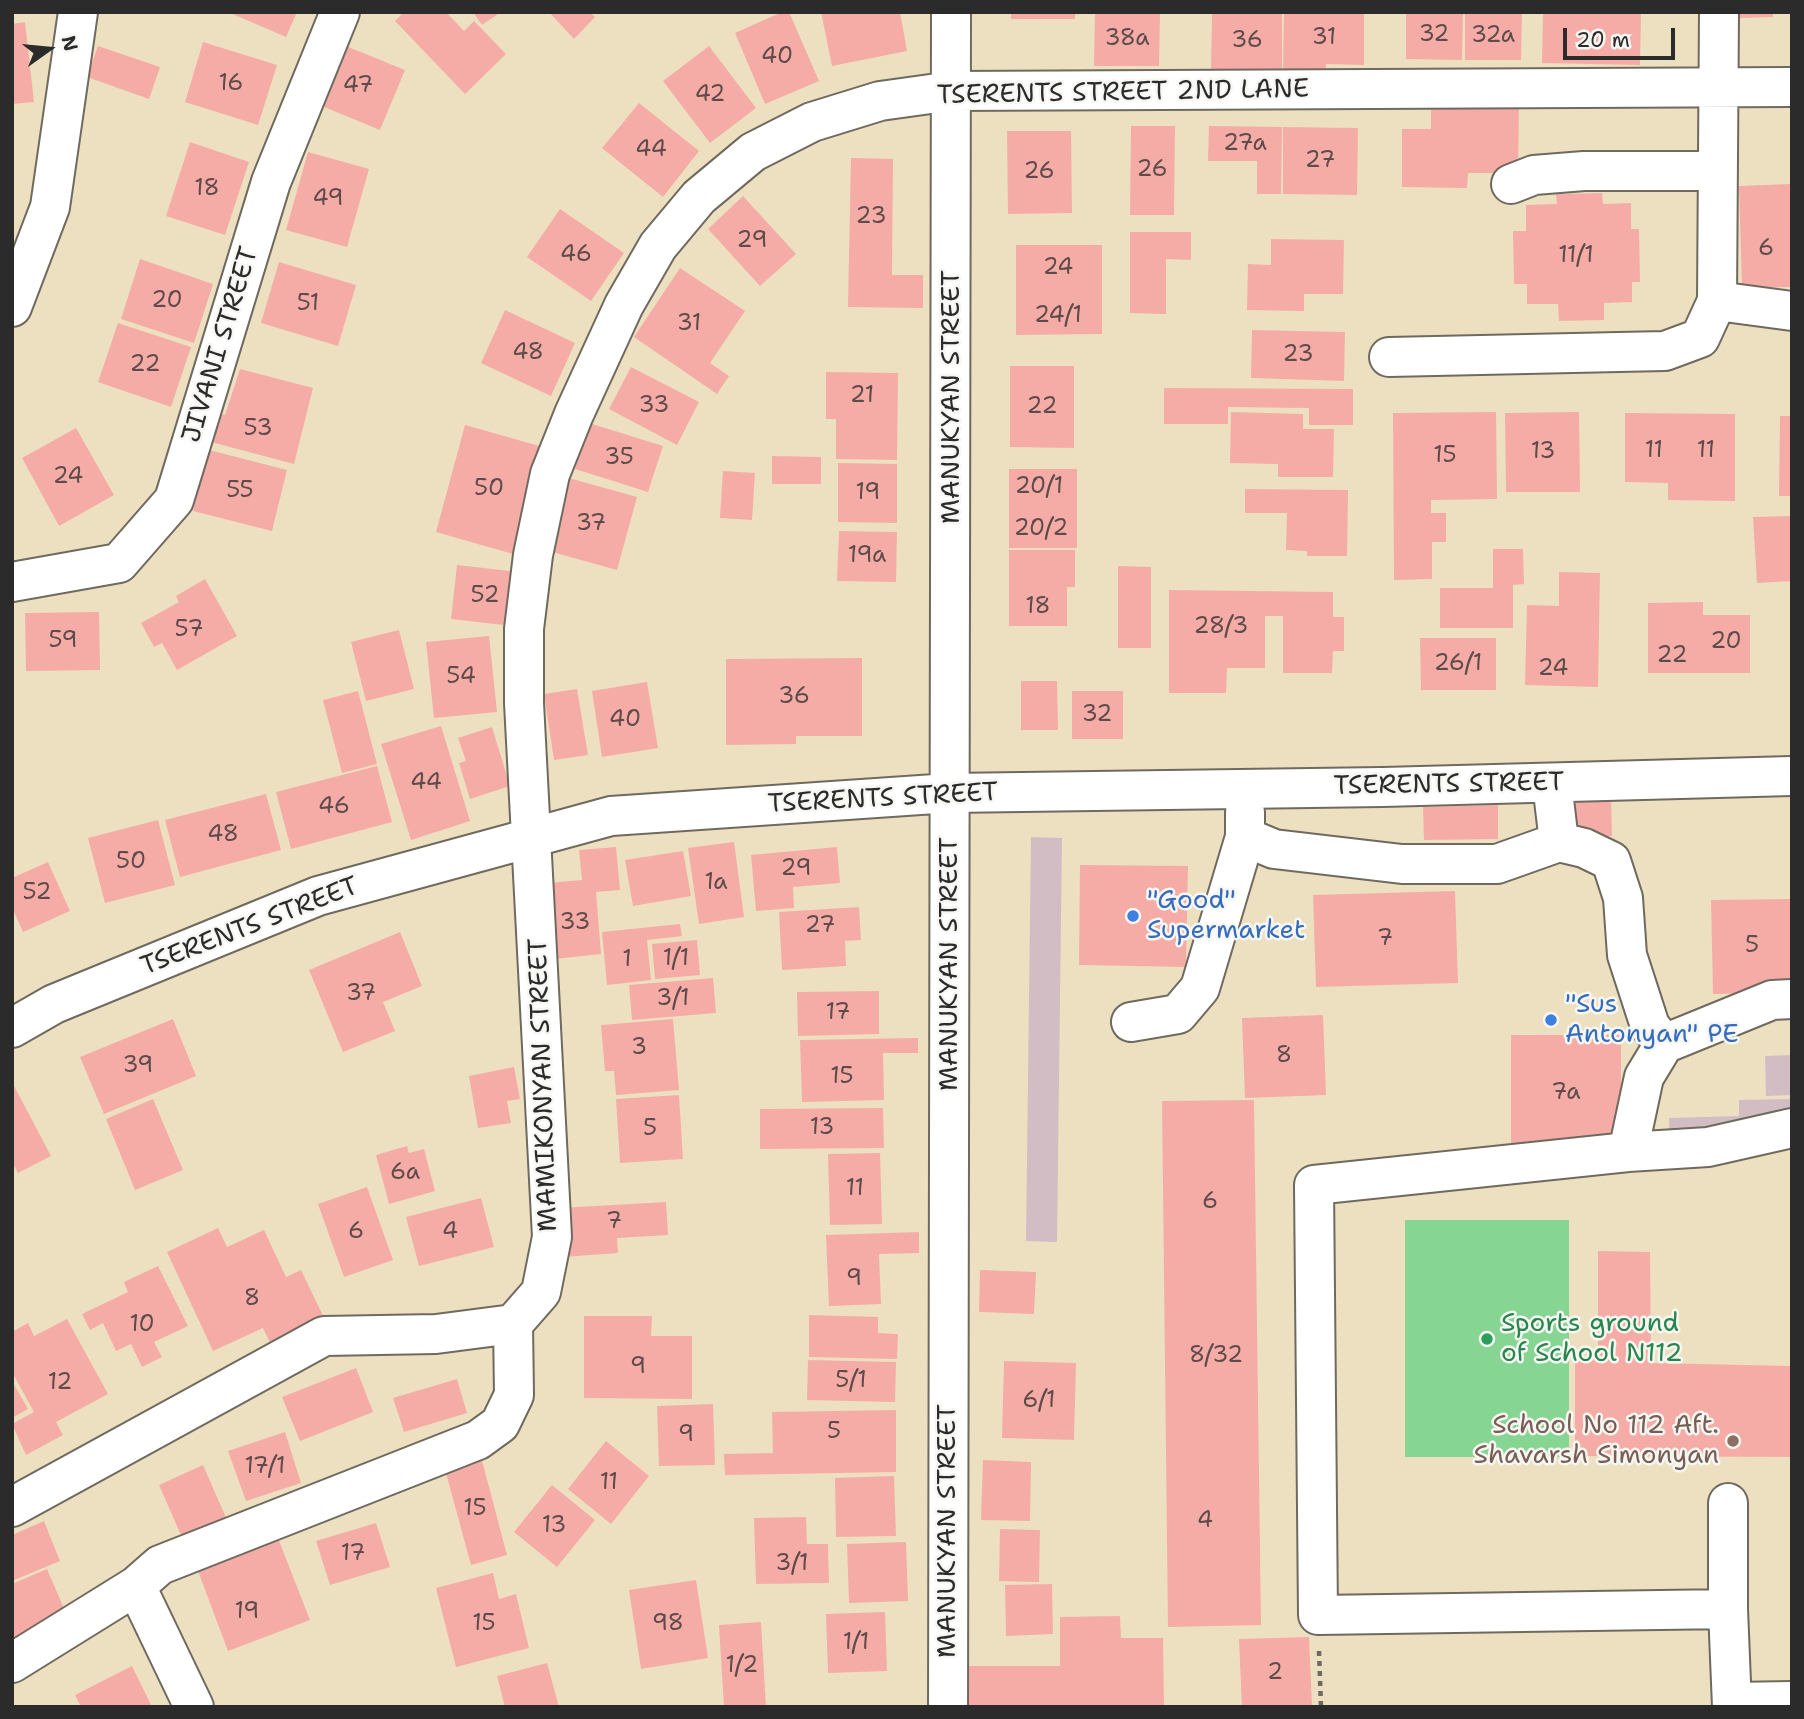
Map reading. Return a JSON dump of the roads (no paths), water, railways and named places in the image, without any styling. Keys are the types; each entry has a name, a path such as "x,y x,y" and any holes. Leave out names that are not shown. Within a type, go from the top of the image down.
{"street":[{"path":"12,307 50,207 78,12"},
{"name":"JIVANI STREET","path":"12,582 119,563 174,500 271,181 340,12"},
{"name":"MANUKYAN STREET","path":"948,1707 951,12"},
{"path":"1389,357 1665,351 1700,338 1717,301 1719,12"},
{"name":"TSERENTS STREET 2ND LANE","path":"533,835 524,703 524,629 533,555 550,474 624,305 658,246 699,197 752,152 812,122 880,102 952,91 1792,87"},
{"path":"1511,184 1534,175 1584,171 1718,171"},
{"path":"1717,301 1792,311"},
{"name":"TSERENTS STREET","path":"12,1028 54,1004 318,896 533,835 611,816 950,793 1552,783 1792,776"},
{"path":"1552,783 1559,842"},
{"path":"1131,1022 1178,1014 1200,988 1245,837 1246,789"},
{"name":"MAMIKONYAN STREET","path":"513,1324 541,1292 552,1237 533,835"},
{"path":"1245,837 1274,849 1402,864 1497,864 1559,842 1584,848 1611,861 1623,898 1627,955 1650,1026 1664,1044"},
{"path":"1628,1152 1644,1077 1664,1044 1772,1000 1792,999"},
{"path":"1728,1609 1318,1615 1314,1185 1628,1152 1708,1147 1792,1128"},
{"path":"12,1507 324,1336 436,1334 513,1324 514,1395 500,1424 478,1440 160,1565 136,1586 12,1663"},
{"path":"1728,1503 1732,1705 1792,1701"},
{"path":"136,1586 194,1707"}],"place":[{"name":"\"Good\" Supermarket","path":"1133,916"},
{"name":"\"Sus Antonyan\" PE","path":"1551,1020"},
{"name":"Sports ground of School N112","path":"1487,1339"},
{"name":"School No 112 Aft. Shavarsh Simonyan","path":"1733,1441"}]}
